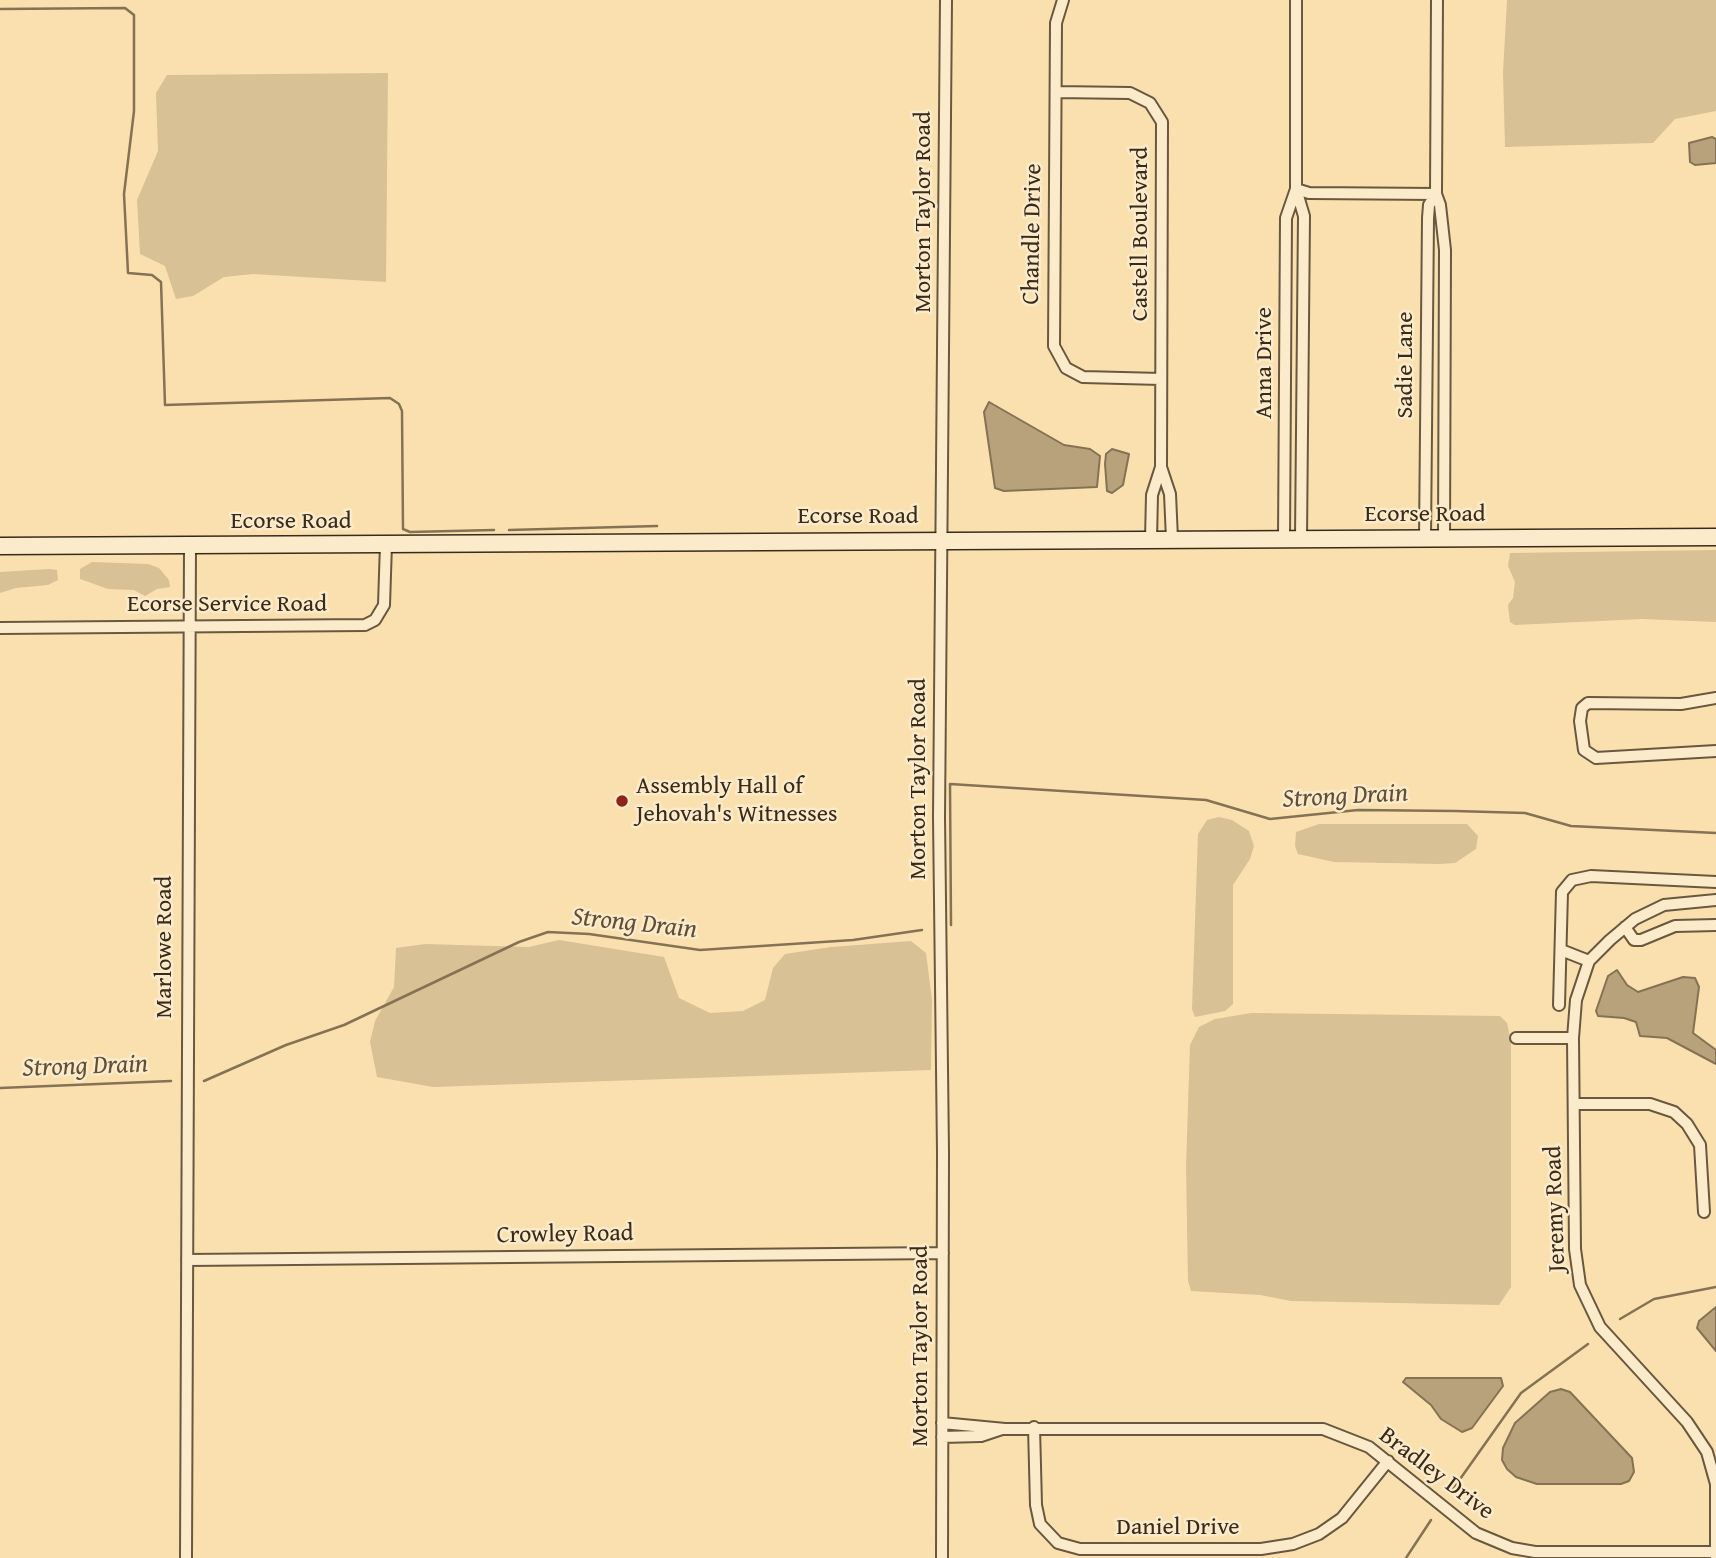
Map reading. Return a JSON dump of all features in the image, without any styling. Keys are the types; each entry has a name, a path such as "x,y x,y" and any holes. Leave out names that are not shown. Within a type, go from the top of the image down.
{"main road":[{"name":"Ecorse Road","path":"0,546 1716,537"}],"street":[{"name":"Morton Taylor Road","path":"942,1558 943,1253 939,804 946,0"},
{"name":"Chandle Drive","path":"1063,0 1056,16 1052,334 1055,352 1066,368 1083,377 1161,379"},
{"name":"Anna Drive","path":"1296,0 1296,189 1304,216 1301,538"},
{"name":"Sadie Lane","path":"1437,0 1436,194 1440,205 1445,250 1444,538"},
{"name":"Castell Boulevard","path":"1056,92 1130,93 1150,103 1160,114 1163,130 1161,467 1152,495 1151,539"},
{"name":"Anna Drive","path":"1284,539 1286,218 1296,189"},
{"path":"1296,189 1308,193 1436,194"},
{"name":"Sadie Lane","path":"1425,538 1428,218 1429,205 1436,194"},
{"name":"Castell Boulevard","path":"1161,467 1170,494 1172,540"},
{"name":"Ecorse Service Road","path":"0,628 370,623 380,615 384,605 386,544"},
{"name":"Marlowe Road","path":"186,1558 190,545"},
{"path":"1716,698 1681,704 1588,703 1583,708 1580,721 1584,750 1597,758 1716,751"},
{"path":"1559,1005 1562,892 1572,880 1591,876 1716,882"},
{"name":"Jeremy Road","path":"1716,900 1664,905 1625,927 1589,961 1576,1000 1573,1038 1575,1249 1580,1285 1600,1327 1687,1422 1707,1452 1716,1484 1716,1558"},
{"path":"1625,927 1634,940 1641,940 1675,926 1716,925"},
{"path":"1561,950 1589,961"},
{"path":"1516,1038 1573,1038"},
{"path":"1574,1104 1650,1104 1674,1112 1692,1130 1700,1145 1704,1212"},
{"name":"Crowley Road","path":"187,1260 943,1253"},
{"name":"Bradley Drive","path":"942,1423 1005,1429 1312,1427 1354,1439 1388,1461 1476,1533 1512,1548 1544,1552 1716,1552"},
{"name":"Daniel Drive","path":"1034,1427 1035,1505 1040,1524 1058,1543 1080,1549 1261,1549 1293,1544 1319,1534 1342,1518 1388,1461"},
{"name":"Bradley Drive","path":"942,1437 981,1436 1005,1429"}],"shaded area":[{"path":"1507,0 1716,0 1716,111 1675,119 1653,143 1505,147 1503,72"},
{"path":"388,73 386,282 253,274 224,277 193,296 176,299 165,266 140,254 137,200 158,151 156,93 167,75"},
{"path":"1712,137 1716,139 1716,163 1695,165 1690,162 1689,143"},
{"path":"989,402 1064,445 1090,449 1100,456 1097,487 1004,491 995,488 984,412"},
{"path":"1112,449 1129,454 1123,485 1112,493 1107,491 1105,464 1106,454"},
{"path":"1716,550 1716,622 1642,619 1515,625 1510,622 1508,605 1513,598 1515,582 1508,566 1510,553"},
{"path":"92,562 148,564 159,568 169,580 170,587 157,589 145,596 134,590 108,589 80,579 80,569"},
{"path":"57,570 58,580 48,585 16,588 0,593 0,572"},
{"path":"1219,817 1232,820 1249,831 1254,846 1250,859 1233,885 1233,1004 1225,1011 1195,1017 1192,1009 1198,834 1207,820"},
{"path":"1319,824 1467,824 1478,836 1476,849 1455,863 1334,862 1298,854 1295,846 1296,832"},
{"path":"559,940 664,957 679,998 710,1013 743,1011 765,1000 773,968 785,954 831,947 911,941 926,953 932,1000 931,1070 433,1087 377,1077 370,1042 375,1021 394,987 396,948 425,944 529,947"},
{"path":"1617,970 1627,985 1638,992 1683,977 1695,978 1699,987 1693,1033 1716,1050 1716,1064 1667,1038 1640,1036 1636,1022 1598,1016 1596,1011 1608,976"},
{"path":"1251,1013 1500,1016 1507,1023 1511,1041 1511,1287 1499,1305 1291,1301 1260,1295 1191,1291 1188,1281 1186,1167 1190,1045 1199,1027 1215,1019"},
{"path":"1716,1307 1716,1351 1697,1328 1699,1321"},
{"path":"1406,1378 1501,1378 1503,1386 1472,1428 1462,1432 1441,1419 1431,1405 1403,1382"},
{"path":"1561,1389 1570,1392 1632,1458 1634,1472 1629,1481 1621,1484 1537,1484 1516,1477 1507,1469 1502,1460 1503,1448 1515,1423 1550,1392"}],"waterway":[{"path":"0,9 125,8 134,15 134,111 124,194 128,273 152,275 161,282 165,405 390,398 399,404 402,411 403,529 410,532 494,530"},
{"path":"509,530 657,526"},
{"name":"Strong Drain","path":"951,925 950,784 1206,800 1270,819 1358,810 1525,813 1571,826 1716,833"},
{"name":"Strong Drain","path":"204,1081 286,1045 344,1025 519,942 548,932 589,934 700,950 853,940 922,930"},
{"name":"Strong Drain","path":"0,1088 171,1081"},
{"path":"1620,1319 1654,1299 1716,1287"},
{"path":"1453,1489 1521,1393 1588,1344"},
{"path":"1406,1558 1431,1520"}],"place":[{"name":"Assembly Hall of Jehovah's Witnesses","path":"622,801"}]}
